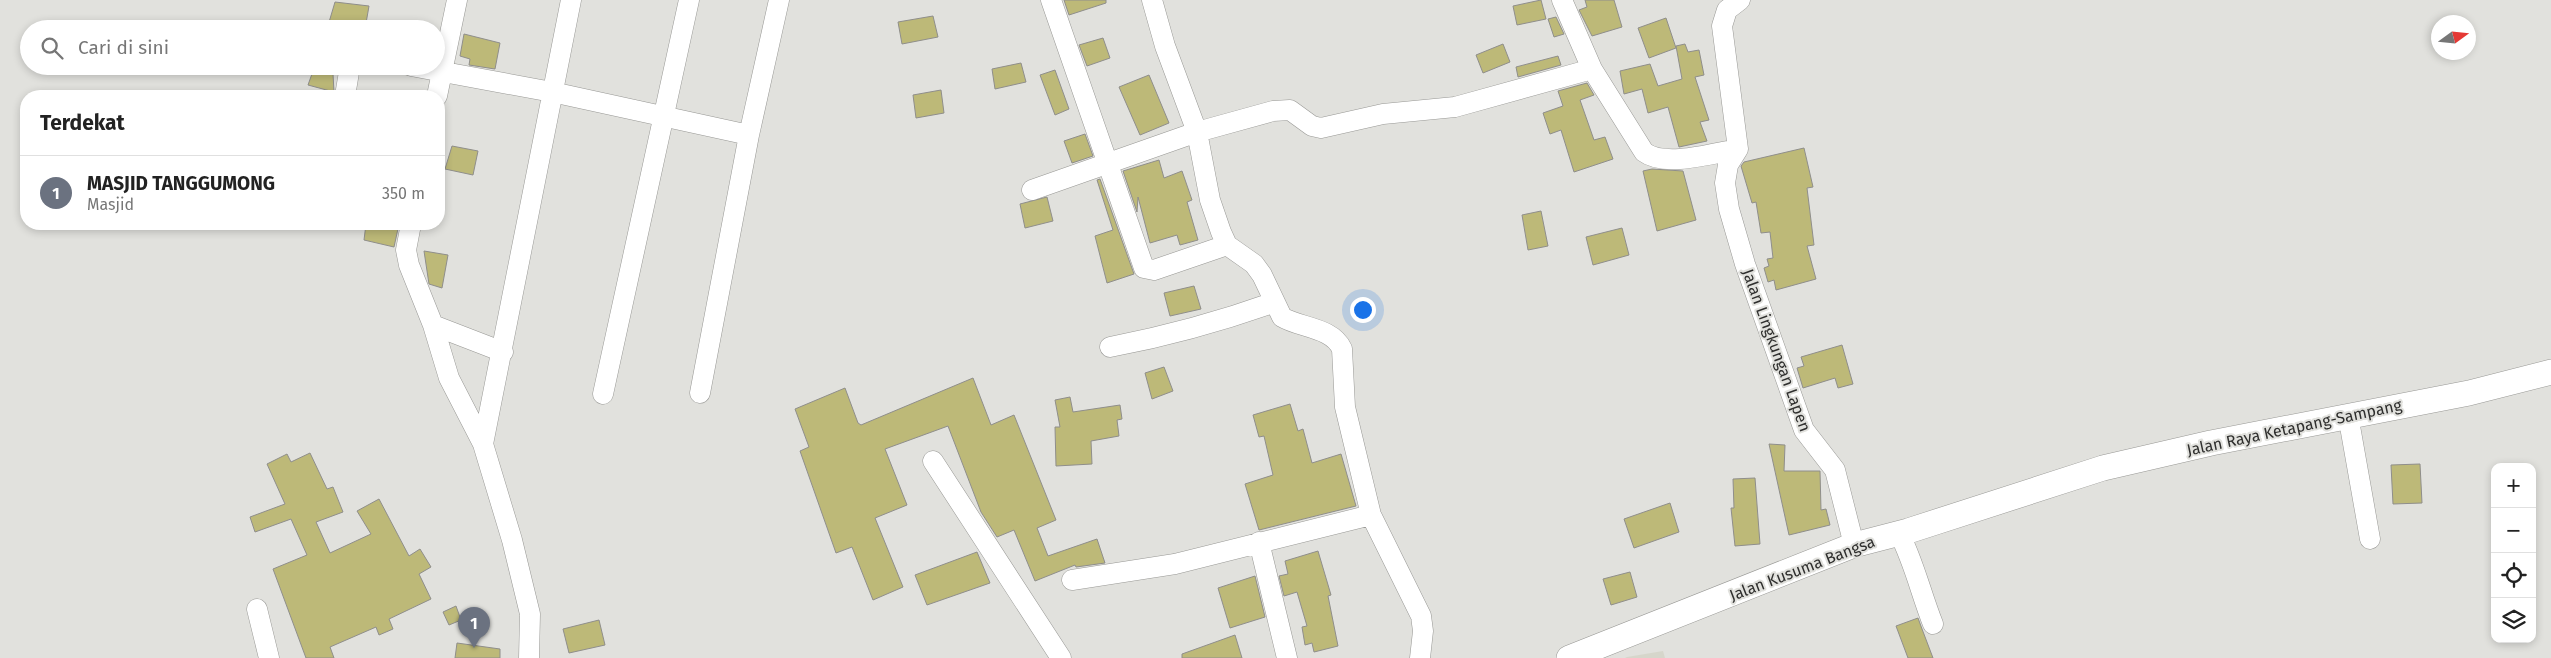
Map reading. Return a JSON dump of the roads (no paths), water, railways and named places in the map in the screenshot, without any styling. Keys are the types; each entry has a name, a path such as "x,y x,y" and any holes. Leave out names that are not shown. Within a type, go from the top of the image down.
{"main road":[{"name":"Jalan Raya Ketapang-Sampang","path":"2038,488 2103,468 2348,415 2469,393 2551,372"},
{"name":"Jalan Kusuma Bangsa","path":"1568,658 1854,545 1899,533 2038,488"}],"street":[{"path":"445,58 457,0"},
{"path":"483,444 503,352 571,0"},
{"path":"604,394 689,0"},
{"path":"700,393 749,135 779,0"},
{"path":"1051,0 1110,164 1144,268 1154,270 1227,244"},
{"path":"1152,0 1166,46 1197,132 1210,200 1227,244 1254,264 1262,275 1283,318 1320,331 1340,343 1342,349 1345,406 1371,515 1421,616 1424,631 1420,658"},
{"path":"1562,0 1592,69 1640,146 1650,156 1671,159 1738,149 1722,26 1727,10 1740,0"},
{"path":"1032,190 1197,132 1285,108 1312,126 1321,128 1383,114 1455,108 1592,69"},
{"path":"445,73 552,92 749,135"},
{"path":"346,90 348,75"},
{"path":"438,90 441,75"},
{"name":"Jalan Lingkungan Lapen","path":"1738,149 1728,165 1725,183 1729,209 1745,264 1804,430 1835,470 1854,545"},
{"path":"411,230 406,250 409,265 434,325 449,378 483,444 512,540 530,614 529,658"},
{"path":"1110,347 1216,324 1275,302"},
{"path":"434,325 503,352"},
{"path":"2348,415 2370,539"},
{"path":"933,461 1060,658"},
{"path":"1072,580 1176,564 1371,515"},
{"path":"1899,533 1907,550 1932,624"},
{"path":"1259,542 1288,658"},
{"path":"257,609 269,658"}],"place":[{"name":"MASJID TANGGUMONG","path":"474,648"}]}
